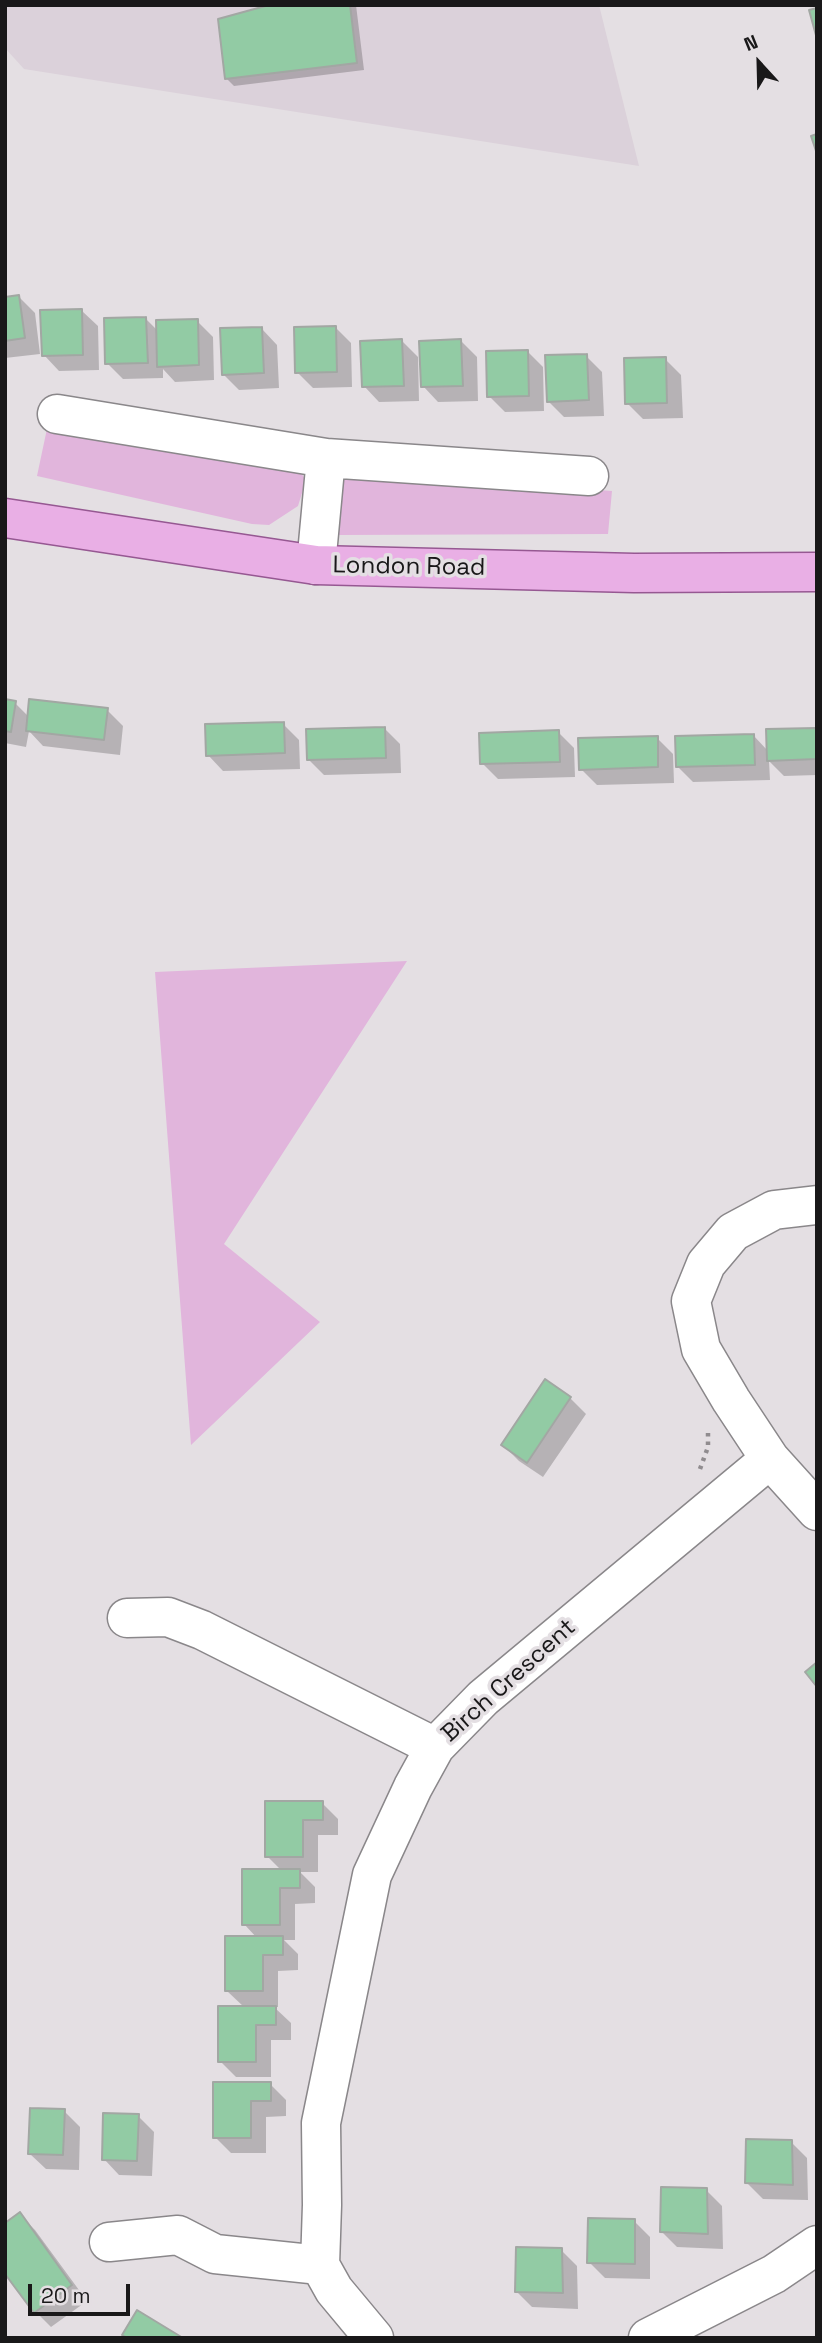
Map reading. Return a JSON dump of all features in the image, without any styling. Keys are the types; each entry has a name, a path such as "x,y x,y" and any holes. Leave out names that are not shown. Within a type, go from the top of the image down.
{"main road":[{"name":"London Road","path":"5,518 316,565 634,573 817,572"}],"street":[{"path":"57,414 326,458 589,475"},
{"path":"316,565 326,458"},
{"path":"817,1205 774,1210 733,1232 706,1264 691,1301 701,1349 731,1400 770,1459 817,1511"},
{"name":"Birch Crescent","path":"320,2265 321,2123 372,1875 435,1747 482,1698 770,1459"},
{"path":"127,1618 168,1617 202,1630 435,1747"},
{"path":"109,2242 177,2235 215,2254 320,2265 334,2290 374,2338"},
{"path":"648,2338 774,2274 817,2245"}],"path":[{"path":"695,1481 708,1447 708,1421"}],"shaded area":[{"path":"5,5 599,5 639,166 24,69 5,48"},
{"path":"48,424 292,461 306,480 298,506 269,525 252,524 37,476"},
{"path":"358,472 612,491 608,534 336,535 338,482"},
{"path":"407,961 224,1244 320,1322 191,1445 155,972"}],"building":[{"path":"269,5 350,5 357,63 225,79 218,19"},
{"path":"817,8 817,39 809,10"},
{"path":"817,134 817,154 811,136"},
{"path":"19,295 25,338 5,341 5,297"},
{"path":"82,309 83,355 42,356 40,310"},
{"path":"146,317 148,363 105,364 104,318"},
{"path":"198,319 199,365 157,367 156,320"},
{"path":"336,326 337,372 295,373 294,327"},
{"path":"262,327 264,373 222,375 220,328"},
{"path":"402,339 404,386 362,387 360,341"},
{"path":"461,339 463,386 421,387 419,341"},
{"path":"528,350 529,396 487,397 486,351"},
{"path":"587,354 589,400 547,402 545,355"},
{"path":"666,357 667,403 625,404 624,358"},
{"path":"5,699 16,701 11,732 5,731"},
{"path":"29,699 108,708 104,740 26,731"},
{"path":"284,722 285,753 206,756 205,724"},
{"path":"385,727 386,758 307,760 306,729"},
{"path":"817,728 817,759 767,761 766,729"},
{"path":"559,730 560,762 480,764 479,733"},
{"path":"754,734 755,765 676,767 675,736"},
{"path":"658,736 658,767 579,770 578,738"},
{"path":"545,1379 571,1397 527,1463 501,1445"},
{"path":"817,1662 817,1687 805,1672"},
{"path":"265,1801 323,1801 323,1820 303,1820 303,1857 265,1857"},
{"path":"242,1869 300,1869 300,1888 280,1888 280,1925 242,1925"},
{"path":"225,1936 283,1936 283,1955 263,1955 263,1991 225,1991"},
{"path":"218,2006 276,2006 276,2025 256,2025 256,2062 218,2062"},
{"path":"213,2082 271,2082 271,2101 251,2101 251,2138 213,2138"},
{"path":"30,2108 65,2109 63,2155 28,2154"},
{"path":"103,2113 139,2114 137,2161 102,2160"},
{"path":"746,2139 792,2140 793,2185 745,2183"},
{"path":"661,2187 707,2188 708,2234 660,2232"},
{"path":"20,2212 72,2285 34,2313 5,2274 5,2223"},
{"path":"588,2218 635,2219 635,2264 587,2263"},
{"path":"516,2247 562,2248 563,2293 515,2292"},
{"path":"137,2310 183,2338 127,2338 122,2335"}]}
